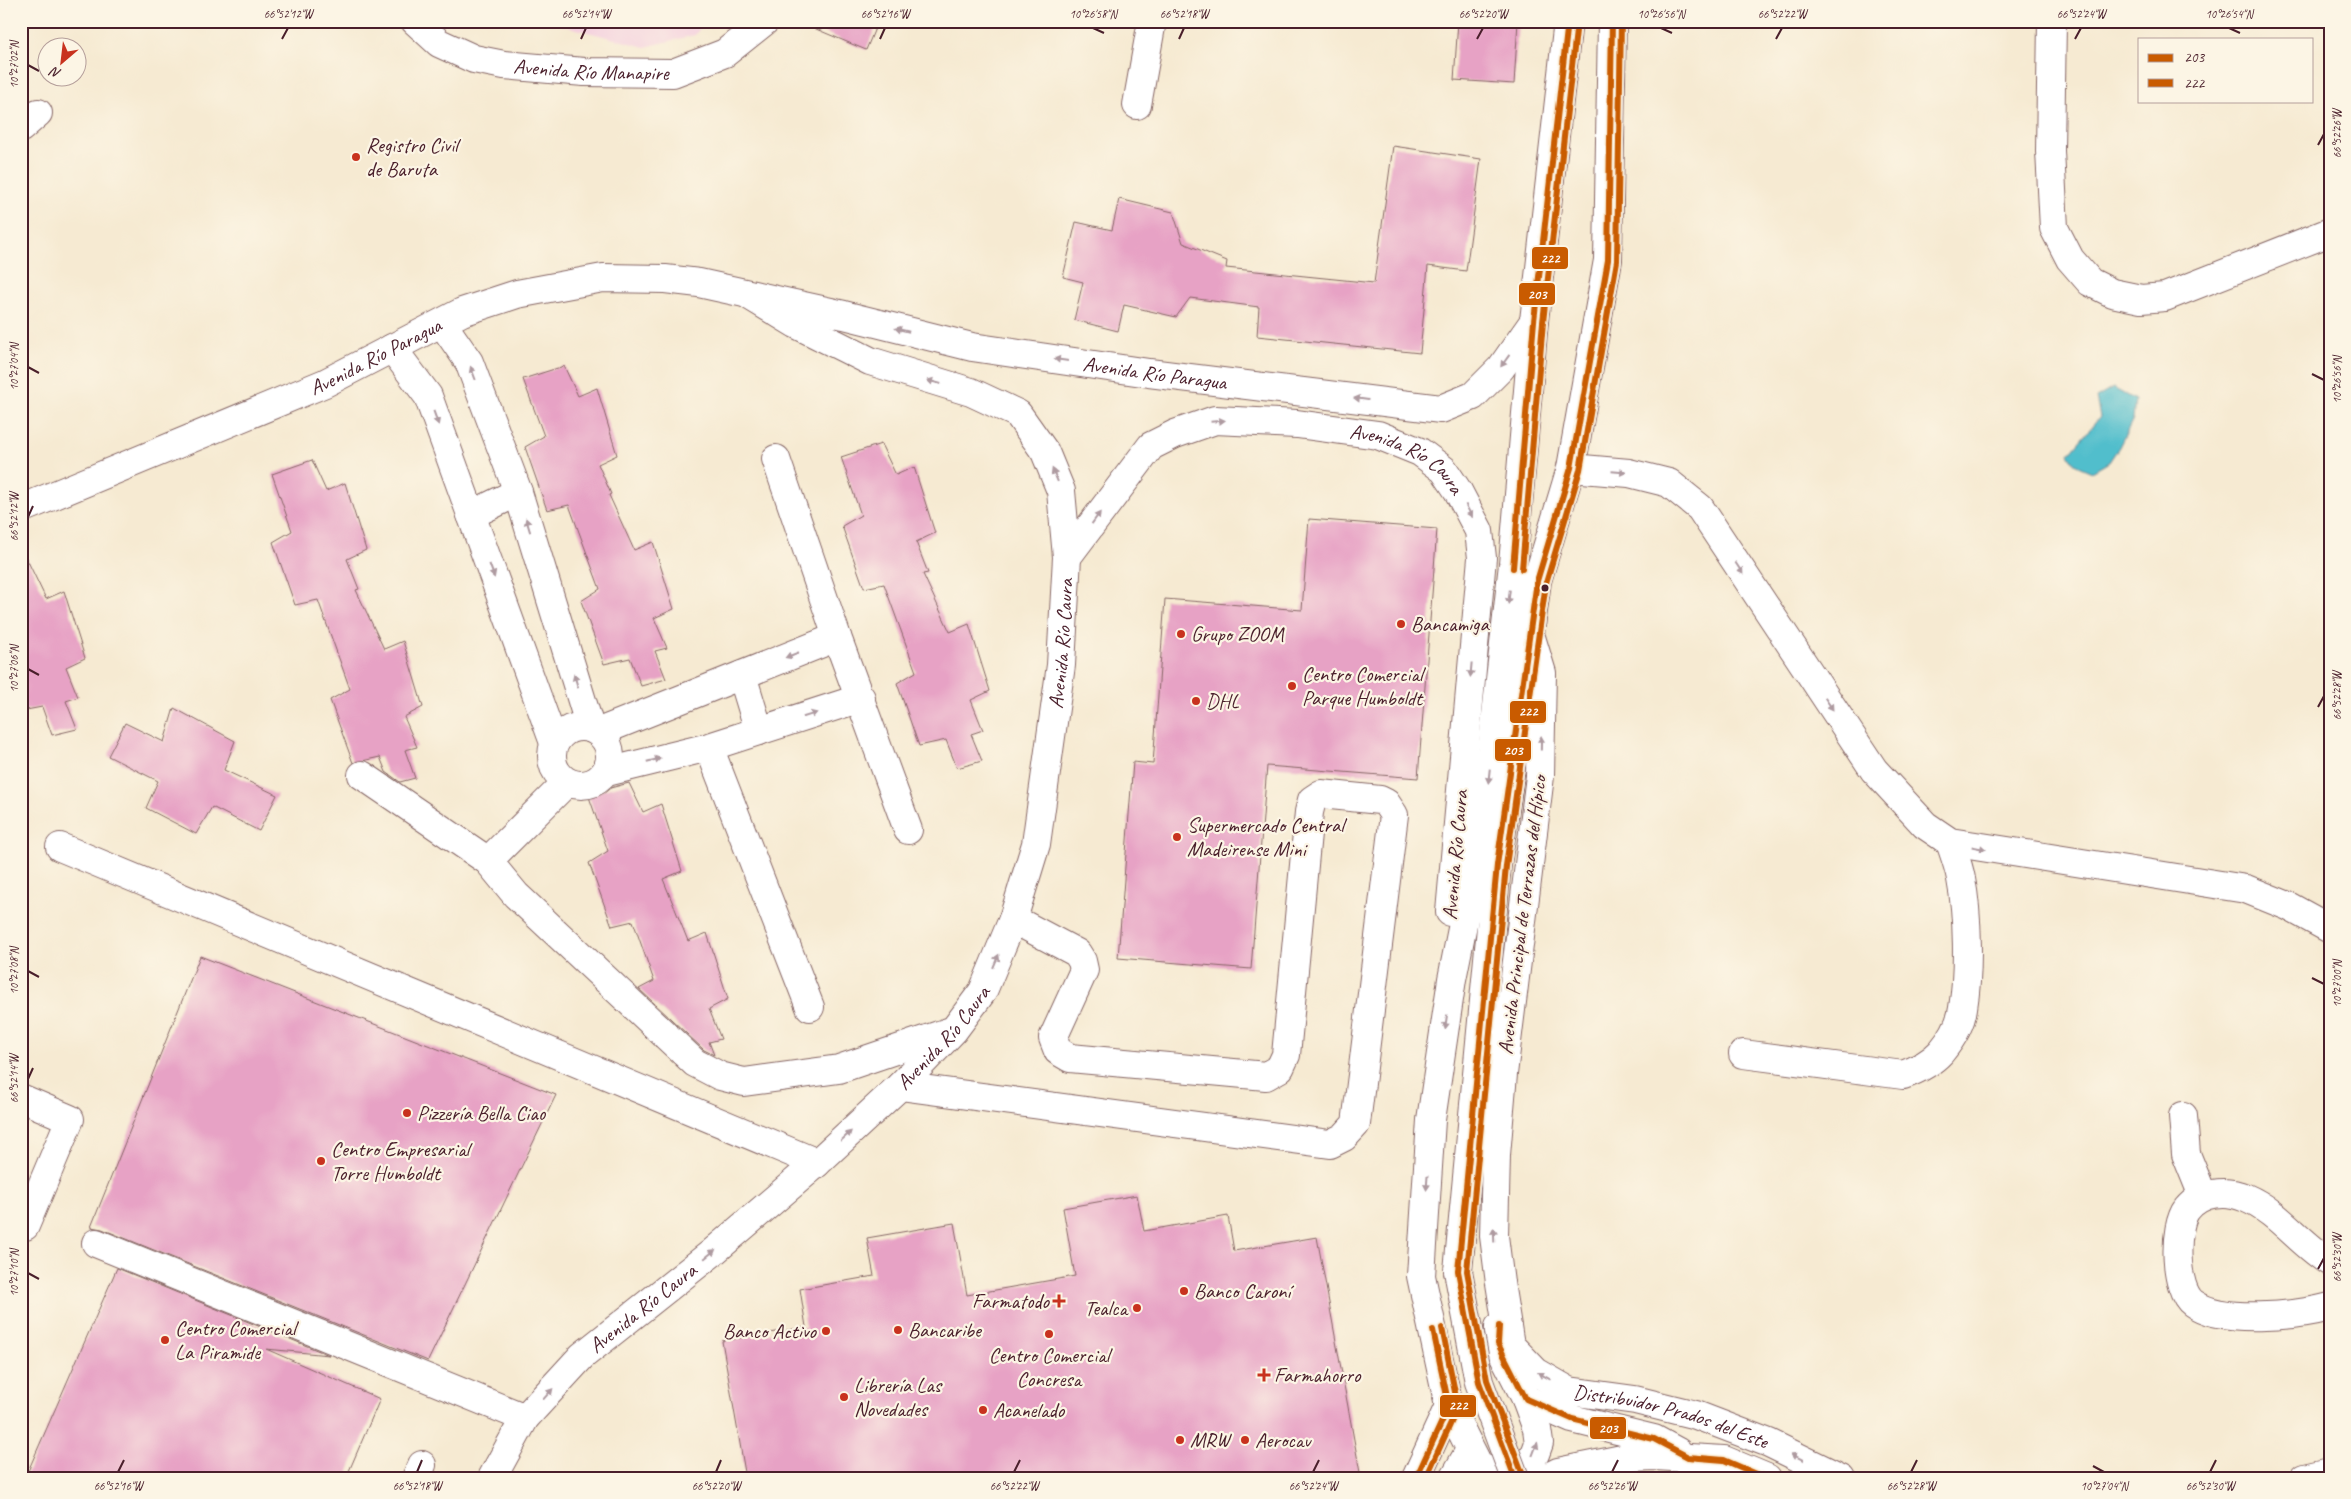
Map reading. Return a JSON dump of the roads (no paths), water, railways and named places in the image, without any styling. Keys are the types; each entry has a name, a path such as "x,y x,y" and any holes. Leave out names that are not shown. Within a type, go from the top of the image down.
{"main road":[{"name":"Avenida Río Manapire","path":"415,21 439,43 474,59 504,65 584,72 673,73 725,53 765,21"},
{"path":"1137,105 1152,21"},
{"path":"1454,1478 1470,1450 1449,1406 1421,1276 1431,1120 1452,979 1485,813 1513,564 1534,322 1568,21"},
{"name":"Avenida Principal de Terrazas del Hípico","path":"1470,1450 1479,1466 1491,1472 1505,1473 1521,1469 1535,1454 1538,1444 1538,1429 1526,1399 1498,1344 1500,1283 1494,1236 1496,1156 1540,776 1542,673 1530,634 1538,581 1570,468 1608,260 1612,21"},
{"path":"2052,21 2050,151 2054,228 2070,259 2090,282 2112,293 2140,299 2165,297 2330,232"},
{"name":"Avenida Río Paragua","path":"21,509 325,383 462,312 517,294 603,278 665,279 700,283 972,347 1149,373 1441,409 1473,396 1501,368 1534,322"},
{"name":"Avenida Río Paragua","path":"744,293 796,324 870,361 971,392 1018,414 1045,452 1062,491 1067,557"},
{"path":"442,323 469,362 518,492 595,730 608,743 611,758 607,772"},
{"path":"392,348 428,396 554,743 552,758 556,772 567,782 582,786 596,782 607,772 709,747 861,698"},
{"name":"Avenida Río Caura","path":"492,1478 525,1418 582,1356 713,1252 817,1163 900,1086 954,1030 983,991 1013,919 1036,844 1061,665 1067,557 1151,446 1175,434 1215,420 1298,424 1378,434 1420,452 1444,470 1458,491 1479,531 1482,558 1447,948 1452,979"},
{"path":"776,459 837,637 908,830"},
{"path":"1570,468 1629,473 1668,484 1700,508 1874,770 1925,825 1950,842 2246,889 2288,906 2330,928"},
{"path":"471,515 518,492"},
{"path":"1515,1478 1479,1382 1458,1271 1498,865 1530,634"},
{"path":"554,743 563,732 576,726 595,730 837,637"},
{"path":"742,675 760,731"},
{"path":"709,747 810,1007"},
{"path":"362,775 488,861 516,895 695,1064 720,1076 744,1082 839,1069 954,1030"},
{"path":"488,861 567,782"},
{"path":"900,1086 1330,1144 1344,1137 1356,1124 1394,815 1386,803 1380,800 1321,794 1312,800 1309,812 1286,1055 1280,1068 1266,1076 1070,1058 1058,1051 1053,1038 1084,970 1082,961 1077,953 1013,919"},
{"path":"1744,1054 1903,1076 1924,1067 1941,1052 1955,1030 1963,1010 1965,979 1966,942 1961,879 1950,842"},
{"path":"60,847 817,1163"},
{"path":"21,1098 70,1119 24,1226 21,1224"},
{"path":"2183,1116 2186,1154 2203,1196"},
{"path":"2330,1262 2276,1216 2245,1197 2223,1192 2203,1196 2186,1210 2180,1230 2179,1282 2191,1302 2213,1313 2236,1314 2307,1313 2330,1307"},
{"path":"96,1243 525,1418"},
{"name":"Distribuidor Prados del Este","path":"1500,1283 1510,1345 1536,1372 1569,1390 1635,1400 1696,1415 1769,1443 1841,1478"},
{"path":"1526,1399 1572,1419 1654,1440 1688,1457"},
{"path":"1416,1478 1449,1406"},
{"name":"Distribuidor Prados del Este","path":"1546,1478 1558,1472 1632,1457 1688,1457 1724,1460 1767,1478"},
{"path":"2304,1478 2330,1472"}],"water":[{"path":"2113,388 2135,400 2133,419 2109,462 2092,472 2076,465 2069,454 2100,417 2096,398"}],"place":[{"name":"Registro Civil de Baruta","path":"356,157"},
{"name":"Bancamiga","path":"1401,624"},
{"name":"Grupo ZOOM","path":"1181,634"},
{"name":"Centro Comercial Parque Humboldt","path":"1292,686"},
{"name":"DHL","path":"1196,701"},
{"name":"Supermercado Central Madeirense Mini","path":"1177,837"},
{"name":"Pizzería Bella Ciao","path":"407,1113"},
{"name":"Centro Empresarial Torre Humboldt","path":"321,1161"},
{"name":"Banco Caroní","path":"1184,1291"},
{"name":"Farmatodo","path":"1059,1301"},
{"name":"Tealca","path":"1137,1308"},
{"name":"Bancaribe","path":"898,1330"},
{"name":"Banco Activo","path":"826,1331"},
{"name":"Centro Comercial Concresa","path":"1049,1334"},
{"name":"Centro Comercial La Piramide","path":"165,1340"},
{"name":"Farmahorro","path":"1264,1375"},
{"name":"Librería Las Novedades","path":"844,1397"},
{"name":"Acanelado","path":"983,1410"},
{"name":"MRW","path":"1180,1440"},
{"name":"Aerocav","path":"1245,1440"}]}
